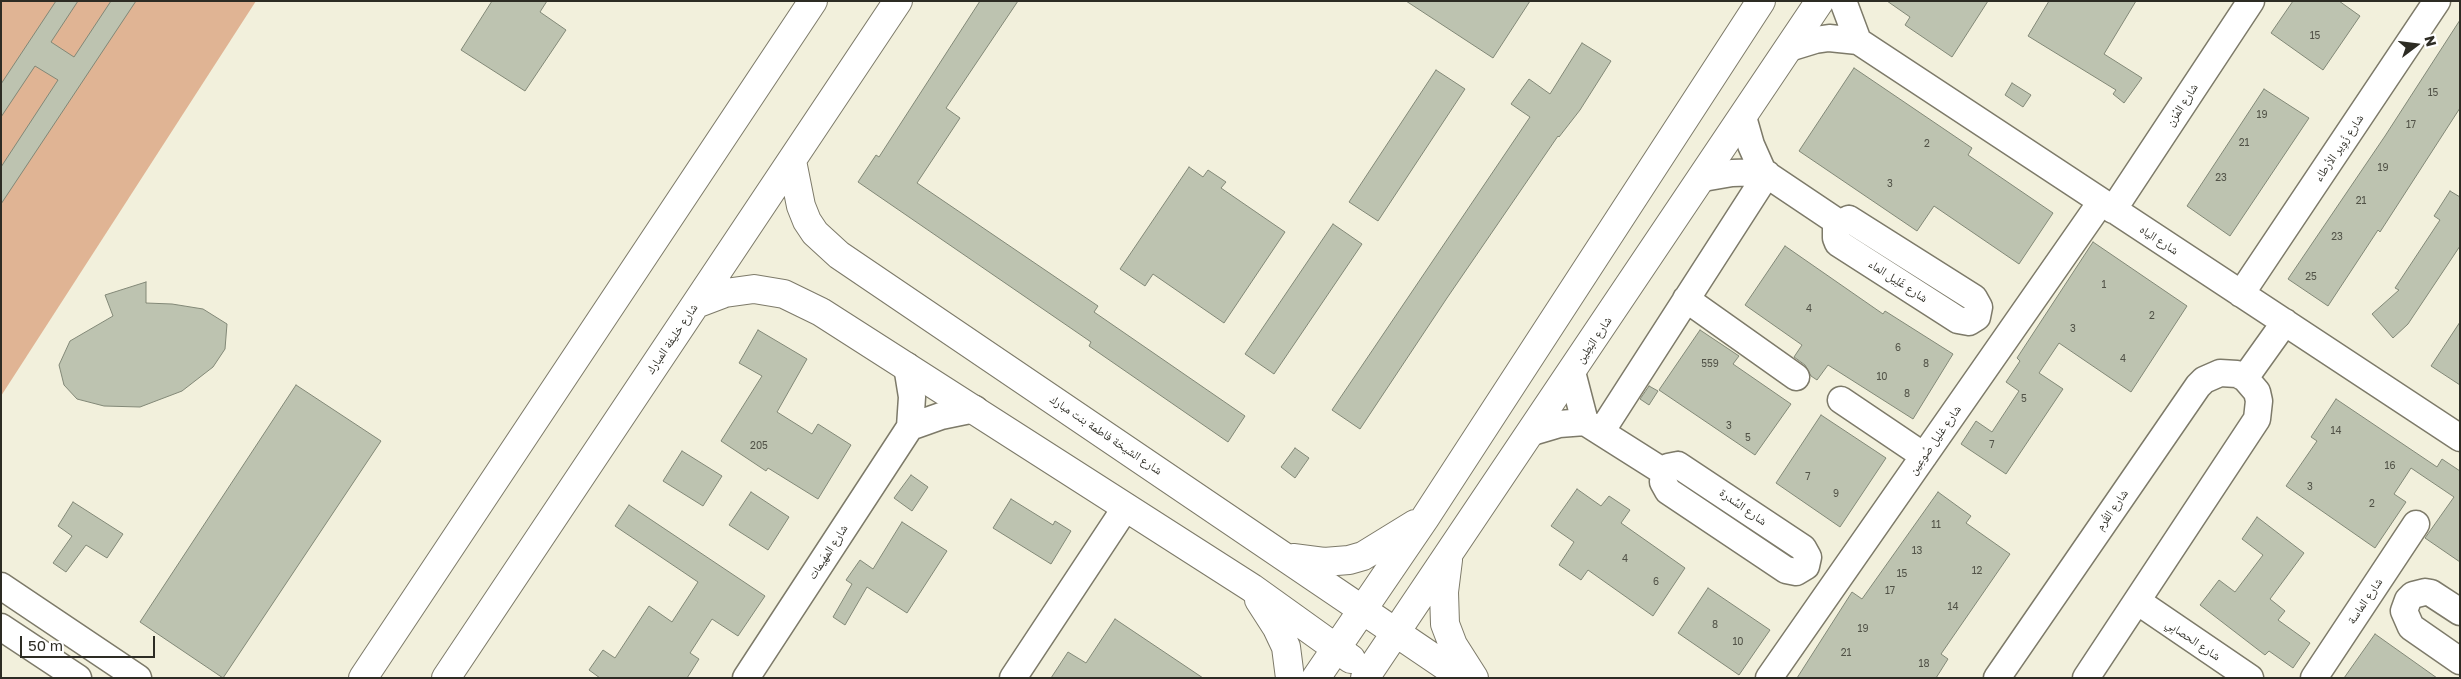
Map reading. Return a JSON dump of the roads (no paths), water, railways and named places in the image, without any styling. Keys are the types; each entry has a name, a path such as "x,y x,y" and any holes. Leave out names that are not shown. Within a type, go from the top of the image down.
{"main road":[{"path":"363,678 813,1"},
{"name":"شارع خليفة المبارك","path":"446,678 898,1"},
{"path":"1316,678 1425,518 1761,1"},
{"name":"شارع البَطِين","path":"1371,676 1397,632 1820,1"},
{"name":"شارع الشيخة فاطمة بنت مبارك","path":"792,161 799,199 807,221 821,239 839,255 1363,608 1463,678"},
{"path":"696,304 739,290 762,290 784,294 821,312 1252,588 1371,676"},
{"path":"1287,558 1324,562 1348,560 1363,556 1425,518"},
{"path":"1449,554 1444,592 1445,624 1453,645 1474,678"},
{"path":"1252,588 1282,637 1288,658 1290,678"}],"street":[{"path":"1788,48 1815,40 1858,41 1843,1"},
{"name":"شارع المُزن","path":"2107,206 2251,1"},
{"name":"شارع زُوِير الأرطاء","path":"2241,294 2437,1"},
{"name":"شارع الياه","path":"1858,41 2460,438"},
{"path":"1744,117 1751,145 1765,173"},
{"path":"1703,178 1732,173 1765,173"},
{"path":"1593,427 1686,299 1765,173"},
{"name":"شارع غَلِيل الماء","path":"1765,173 1839,223 1836,228 1836,238 1843,246 1958,320 1969,322 1977,317 2008,336"},
{"name":"شارع غليل صُوعِين","path":"1769,678 2008,336 2107,206"},
{"path":"1686,299 1796,377"},
{"path":"2086,678 2257,419 2259,401 2257,392 2245,378 2284,322"},
{"name":"شارع المهَيمات","path":"746,678 910,427 912,397 907,366"},
{"path":"1572,372 1593,427"},
{"name":"شارع القُرم","path":"1997,678 2198,386 2204,380 2220,373 2237,374 2245,378"},
{"path":"1841,400 1924,456"},
{"path":"910,427 941,416 974,410"},
{"path":"1532,432 1559,424 1593,427"},
{"name":"شارع السِّدرة","path":"1593,427 1664,472 1668,468 1678,465 1688,469 1803,548 1808,557 1806,566 1834,585"},
{"path":"1013,678 1126,507"},
{"name":"شارع الماسة","path":"2314,678 2416,524"},
{"path":"2378,582 2408,600"},
{"path":"1,586 138,678"},
{"path":"2460,612 2431,593 2418,592 2408,600 2404,611 2411,627 2460,661"},
{"name":"شارع الحصابِي","path":"2137,601 2250,678"},
{"path":"1,627 78,678"}]}
